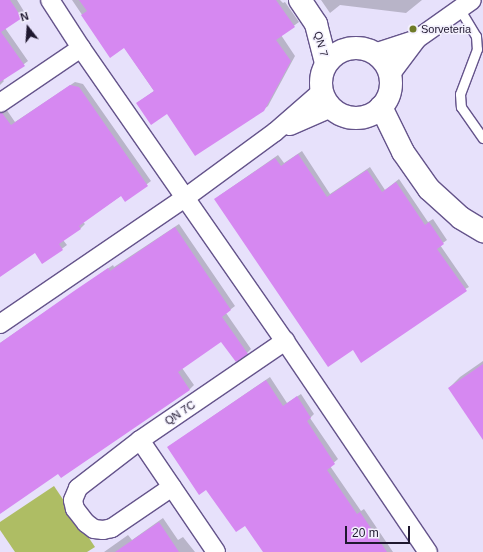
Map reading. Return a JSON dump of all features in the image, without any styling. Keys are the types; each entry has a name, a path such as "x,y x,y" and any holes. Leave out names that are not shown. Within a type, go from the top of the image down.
{"street":[{"path":"50,0 81,48 285,341 428,552"},
{"name":"QN 7","path":"300,0 316,24 348,48"},
{"path":"374,53 416,39 466,4"},
{"name":"QN 7","path":"316,24 326,64"},
{"path":"390,75 416,39"},
{"path":"0,103 81,48"},
{"path":"348,48 362,48 374,53 385,62 390,75 390,92 381,107 372,114 360,118 345,116 326,99 321,77 326,64 332,57 348,48"},
{"path":"0,324 185,198 275,132 326,99"},
{"path":"381,107 404,152 429,189 461,218 483,231"},
{"path":"360,118 404,152"},
{"name":"QN 7C","path":"172,487 112,528 104,530 94,529 86,523 75,509 73,500 78,488 140,440 285,341"},
{"path":"140,440 216,552"}],"lane":[{"path":"466,4 476,36 477,49 460,94 461,107 483,138"}],"green space":[{"path":"54,486 95,547 87,552 15,552 0,530 0,522"}],"building":[{"path":"0,0 10,0 22,18 1,32 25,66 0,82"},
{"path":"79,0 276,0 295,27 276,40 291,61 264,111 195,156 167,114 151,125 136,103 154,91 124,48 110,58 81,15 87,11"},
{"path":"70,85 79,87 148,186 125,202 121,196 79,226 81,229 59,244 63,250 42,264 35,253 0,277 0,113 2,113 11,125"},
{"path":"298,154 327,197 367,170 382,192 396,182 425,225 429,222 444,244 437,249 467,291 361,363 353,350 328,367 214,199 275,158 281,166"},
{"path":"175,227 231,310 222,317 248,354 236,362 221,342 178,372 190,390 61,478 58,474 0,514 0,343 108,268 110,271"},
{"path":"483,364 483,440 448,388"},
{"path":"266,380 283,406 297,396 311,418 307,421 335,464 327,470 357,514 360,512 387,552 263,552 245,526 236,532 206,490 199,495 167,447"},
{"path":"159,522 179,552 115,552"}],"place":[{"name":"Sorveteria","path":"413,29"}]}
